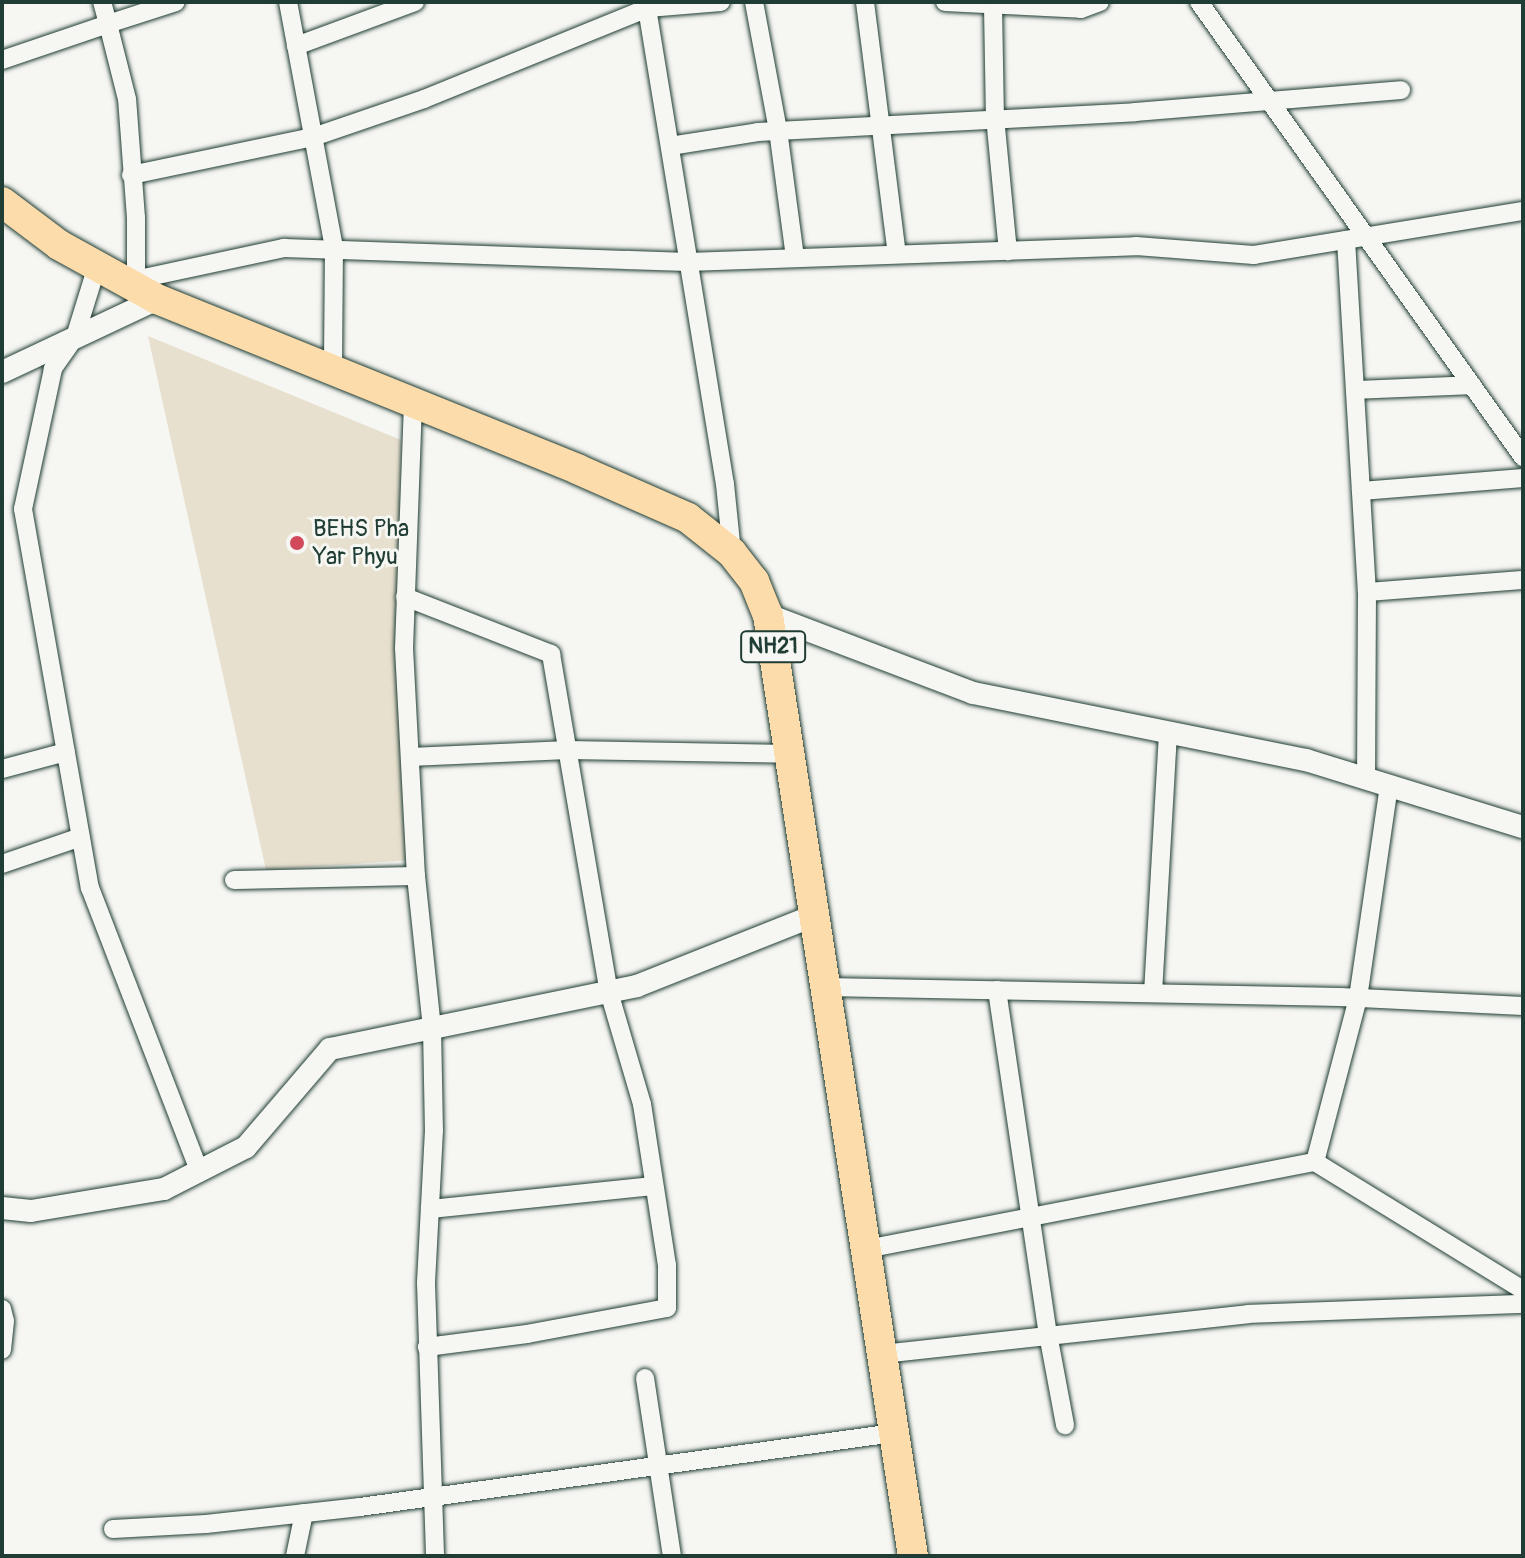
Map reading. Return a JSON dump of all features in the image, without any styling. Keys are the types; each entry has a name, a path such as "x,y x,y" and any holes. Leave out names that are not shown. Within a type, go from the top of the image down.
{"highway":[{"name":"NH21","path":"2,202 59,245 139,287 688,518 732,553 754,581 768,615 913,1556"}],"street":[{"path":"102,2 127,99 139,287"},
{"path":"2,60 176,2"},
{"path":"288,2 334,248 333,370"},
{"path":"296,46 415,2"},
{"path":"131,175 313,137 424,99 647,5 721,2"},
{"path":"754,2 778,130 795,258"},
{"path":"865,2 897,254"},
{"path":"945,2 1081,9 1100,2"},
{"path":"1199,2 1523,457"},
{"path":"647,5 725,484 732,553"},
{"path":"993,6 995,117 1008,251"},
{"path":"670,146 778,130 1135,112 1401,90"},
{"path":"2,372 75,337 139,287 284,248 688,262 1136,246 1254,255 1523,211"},
{"path":"1346,240 1367,592 1366,779"},
{"path":"97,266 75,337 53,369 23,509 90,888 199,1171"},
{"path":"1355,390 1472,385"},
{"path":"413,403 405,597 416,876 432,1028 434,1130 427,1347 435,1556"},
{"path":"1361,491 1523,478"},
{"path":"1367,592 1523,580"},
{"path":"405,597 551,654 609,992 642,1104 667,1265 667,1308 527,1334 427,1347"},
{"path":"768,615 973,693 1306,760 1523,827"},
{"path":"1153,993 1168,732"},
{"path":"410,757 568,750 790,754"},
{"path":"2,769 66,752"},
{"path":"1315,1162 1358,998 1389,786"},
{"path":"2,864 81,837"},
{"path":"234,880 416,876"},
{"path":"2,1208 31,1211 164,1189 246,1147 330,1049 637,986 815,915"},
{"path":"826,987 1358,998 1523,1006"},
{"path":"997,990 1048,1334 1065,1425"},
{"path":"866,1249 1315,1162 1523,1290"},
{"path":"430,1209 654,1186"},
{"path":"882,1354 1248,1314 1523,1304"},
{"path":"2,1350 3,1317"},
{"path":"645,1378 672,1556"},
{"path":"113,1529 304,1513 894,1433"},
{"path":"295,1556 304,1513"}],"shaded area":[{"name":"BEHS Pha Yar Phyu","path":"148,336 401,440 397,645 412,860 266,870"}],"place":[{"name":"BEHS Pha Yar Phyu","path":"297,543"}]}
